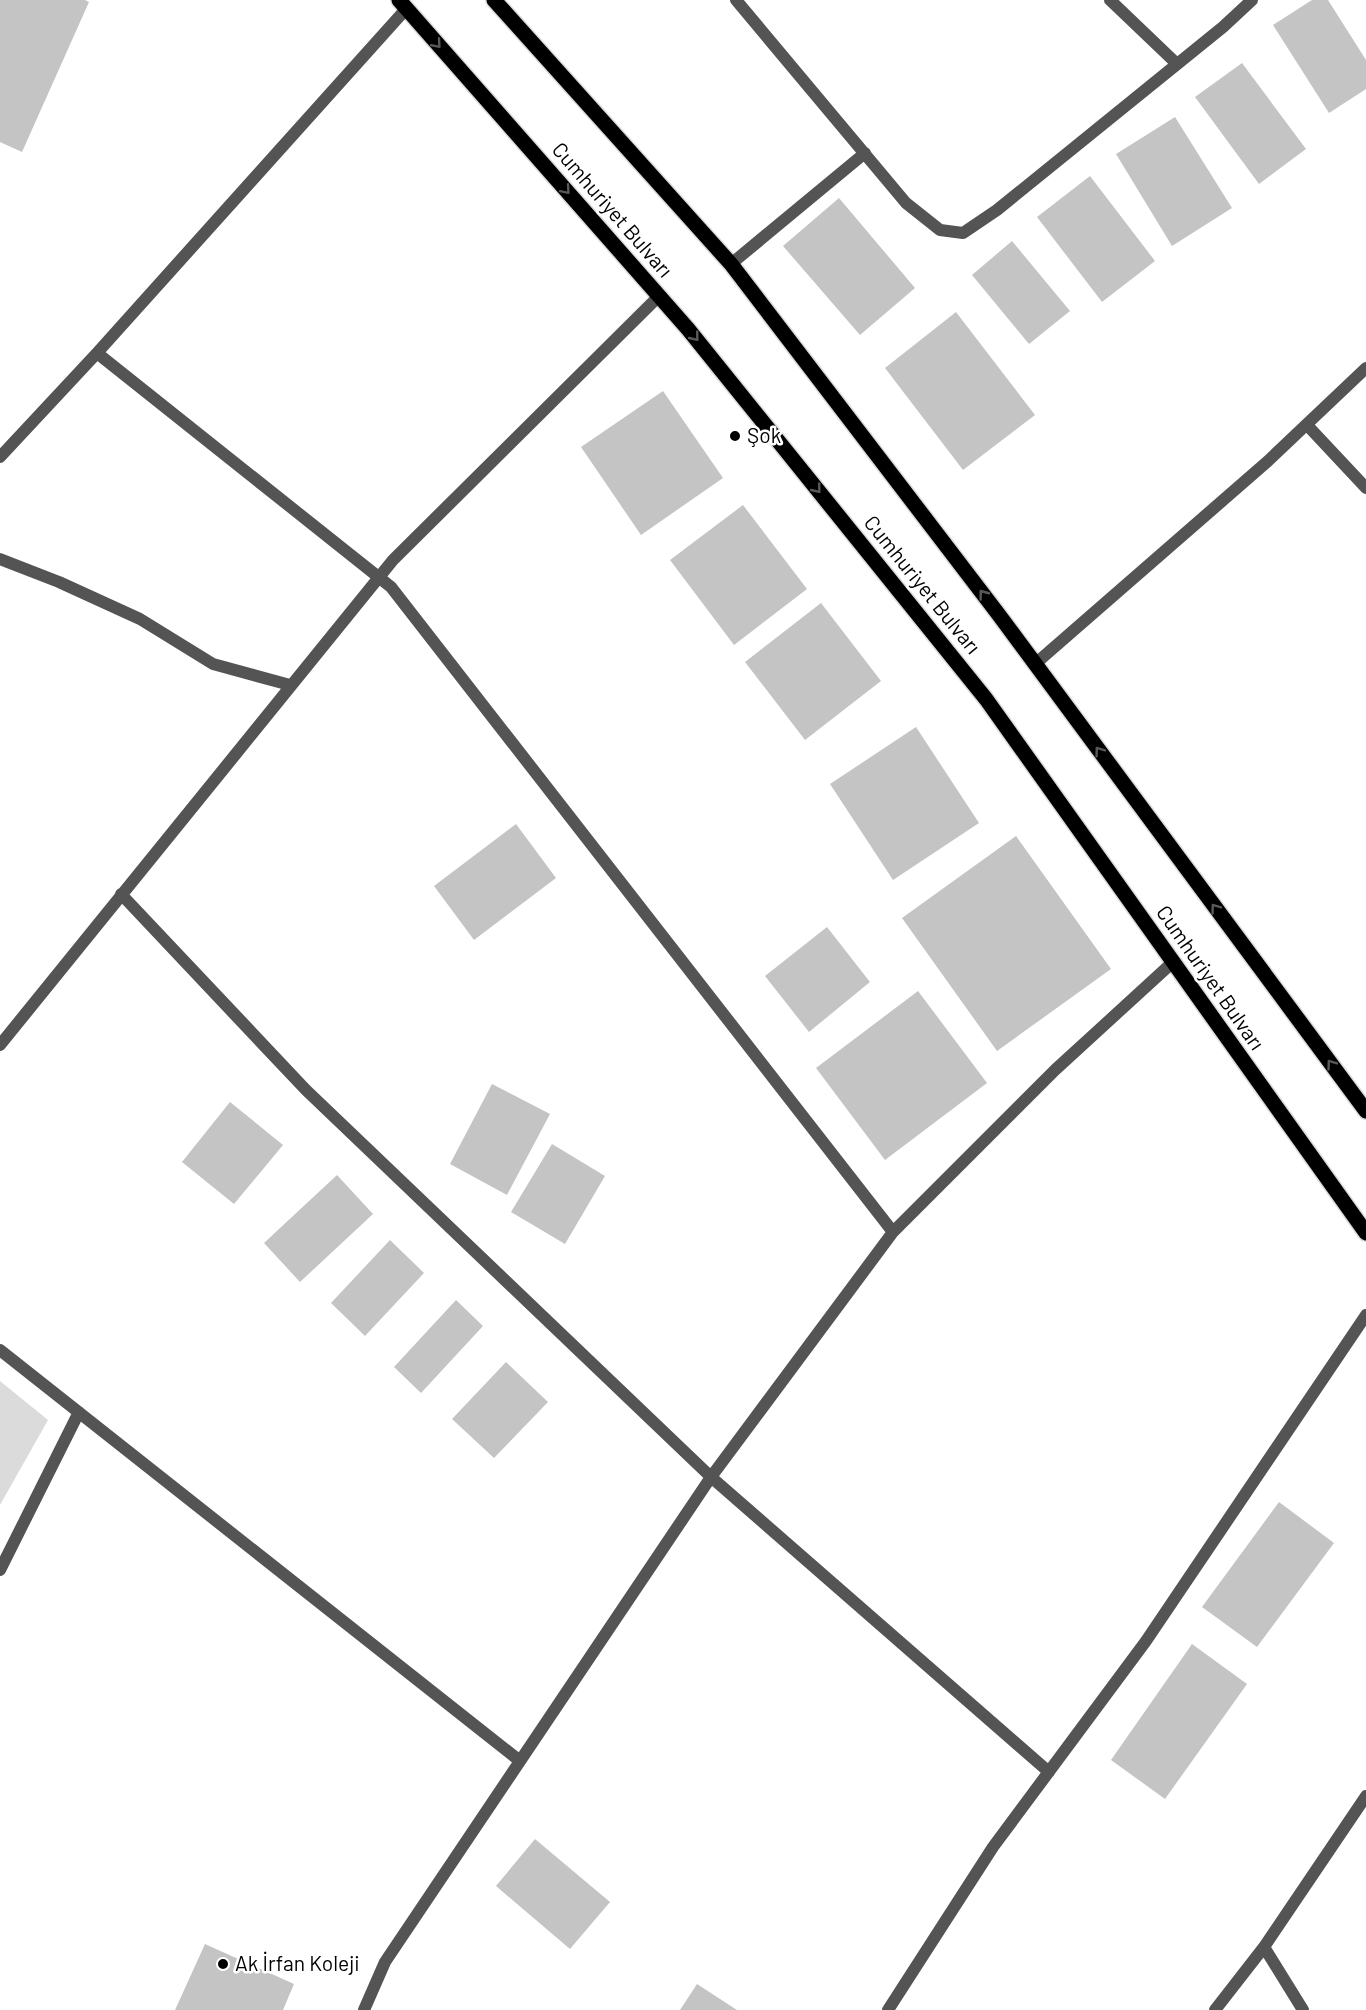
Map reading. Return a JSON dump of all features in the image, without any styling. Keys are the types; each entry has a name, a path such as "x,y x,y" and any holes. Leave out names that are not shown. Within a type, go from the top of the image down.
{"main road":[{"name":"Cumhuriyet Bulvarı","path":"494,0 730,264 1035,664 1366,1111"},
{"name":"Cumhuriyet Bulvarı","path":"402,4 688,329 986,699 1366,1233"}],"street":[{"path":"736,0 906,203 940,231 963,234 997,210 1223,27 1252,0"},
{"path":"1110,0 1177,63"},
{"path":"0,457 97,353 402,4"},
{"path":"730,264 865,153"},
{"path":"1,1042 378,577 659,296"},
{"path":"97,353 378,577 398,596 893,1232"},
{"path":"1035,664 1269,462 1366,368"},
{"path":"1307,425 1366,488"},
{"path":"0,559 59,582 140,619 213,664 290,685"},
{"path":"121,894 306,1090 711,1477 1049,1772"},
{"path":"364,2010 385,1962 711,1477 893,1232 1055,1070 1173,962"},
{"path":"888,2010 993,1847 1146,1641 1366,1315"},
{"path":"0,1350 520,1761"},
{"path":"0,1570 79,1412"},
{"path":"1215,2010 1264,1947 1366,1796"},
{"path":"1264,1947 1303,2010"}],"shaded area":[{"path":"0,1381 48,1420 0,1505"}],"building":[{"path":"0,0 85,0 89,2 22,152 0,142"},
{"path":"1312,0 1328,0 1366,60 1366,89 1329,113 1273,25"},
{"path":"1242,63 1306,149 1259,184 1195,97"},
{"path":"1175,117 1232,208 1172,246 1116,154"},
{"path":"1090,176 1155,261 1102,302 1037,217"},
{"path":"839,198 915,288 860,335 783,246"},
{"path":"1012,241 1070,311 1029,344 972,275"},
{"path":"956,312 1035,415 963,470 885,368"},
{"path":"663,391 723,478 641,535 581,447"},
{"path":"743,505 807,589 734,645 670,560"},
{"path":"821,603 881,681 805,740 745,662"},
{"path":"916,727 979,823 893,880 830,784"},
{"path":"516,824 556,878 474,940 434,886"},
{"path":"1016,836 1111,969 997,1051 902,918"},
{"path":"827,927 870,982 809,1032 765,976"},
{"path":"918,991 987,1083 885,1160 816,1068"},
{"path":"492,1084 550,1114 507,1195 450,1164"},
{"path":"230,1102 283,1145 234,1204 182,1162"},
{"path":"552,1144 605,1176 565,1244 511,1212"},
{"path":"337,1175 373,1214 300,1282 264,1243"},
{"path":"390,1240 424,1273 365,1336 331,1303"},
{"path":"456,1300 483,1326 421,1393 394,1367"},
{"path":"506,1362 548,1402 494,1458 452,1419"},
{"path":"1279,1502 1334,1543 1257,1647 1202,1607"},
{"path":"1192,1644 1247,1684 1165,1799 1111,1760"},
{"path":"535,1839 610,1902 570,1949 496,1886"},
{"name":"Ak İrfan Koleji","path":"205,1944 294,1984 283,2010 175,2010"},
{"path":"697,1984 737,2010 680,2010"}],"place":[{"name":"Şok","path":"735,436"},
{"name":"Ak İrfan Koleji","path":"223,1964"}]}
